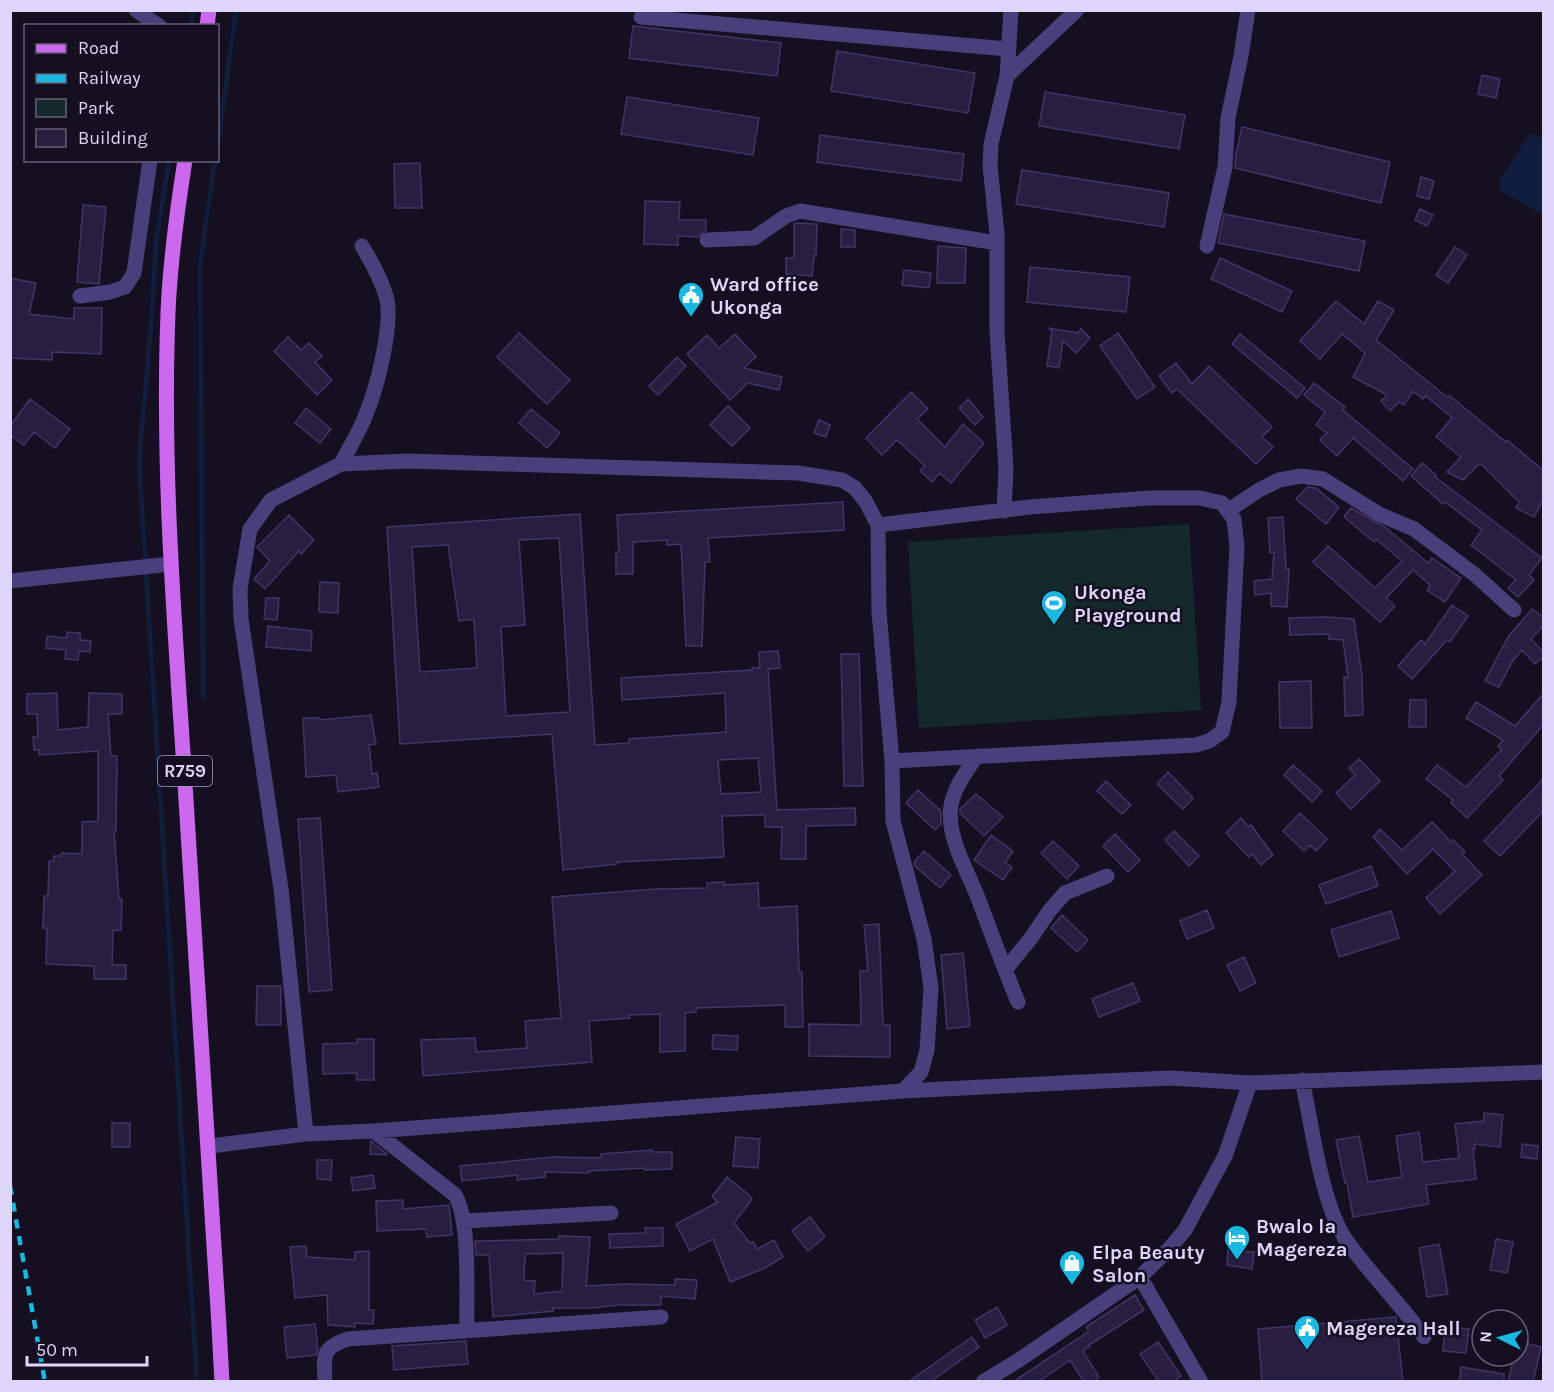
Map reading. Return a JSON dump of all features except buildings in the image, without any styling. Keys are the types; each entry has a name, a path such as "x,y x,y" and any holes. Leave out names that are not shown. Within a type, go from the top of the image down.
{"main road":[{"name":"R759","path":"185,162 175,224 168,311 166,390 171,564 210,1146 222,1382"}],"street":[{"path":"136,10 156,24"},
{"path":"1004,510 1006,468 997,332 997,243 991,185 991,144 1007,76 1011,10"},
{"path":"1007,76 1077,10"},
{"path":"1207,246 1225,167 1228,118 1248,10"},
{"path":"641,17 1008,49"},
{"path":"80,296 110,292 125,287 135,273 150,162"},
{"path":"707,240 754,238 786,216 800,211 997,243"},
{"path":"341,464 366,414 381,364 388,325 386,296 362,246"},
{"path":"306,1134 281,889 241,619 240,589 250,529 272,500 341,464 408,460 798,474 842,480 855,488 866,502 878,525 879,612 892,761 893,821 924,939 931,988 927,1050 921,1072 903,1091"},
{"path":"1229,510 1279,480 1301,476 1323,479 1379,514 1414,529 1474,574 1514,609"},
{"path":"878,525 1004,510 1149,498 1200,498 1222,503 1229,510 1234,519 1237,547 1229,702 1222,732 1209,741 1196,745 892,761"},
{"path":"10,581 171,564"},
{"path":"977,756 957,786 951,807 952,827 957,850 977,894 1018,1002"},
{"path":"1005,970 1065,892 1107,876"},
{"path":"210,1146 306,1134 374,1131 903,1091 1171,1078 1250,1083 1544,1072"},
{"path":"1302,1080 1328,1200 1345,1239 1403,1307 1424,1337"},
{"path":"987,1380 1140,1277 1168,1250 1185,1230 1225,1156 1250,1083"},
{"path":"374,1131 455,1196 459,1202 464,1221 467,1331"},
{"path":"464,1221 611,1213"},
{"path":"1140,1277 1201,1382"},
{"path":"325,1382 324,1358 333,1344 348,1339 661,1317"}],"green space":[{"name":"Ukonga Playground","path":"1189,524 1201,710 919,728 908,542"}],"water":[{"path":"1534,134 1543,139 1543,215 1500,190 1500,180 1528,136"}],"waterway":[{"path":"191,24 193,10"},
{"path":"219,137 236,10"},
{"path":"169,162 156,243 139,461 197,1382"},
{"path":"203,698 200,264 215,162"}],"railway":[{"path":"10,1186 45,1382"}],"place":[{"name":"Ward office Ukonga","path":"691,318"},
{"name":"Ukonga Playground","path":"1054,626"},
{"name":"Bwalo la Magereza","path":"1237,1261"},
{"name":"Elpa Beauty Salon","path":"1072,1286"},
{"name":"Magereza Hall","path":"1307,1351"}]}
